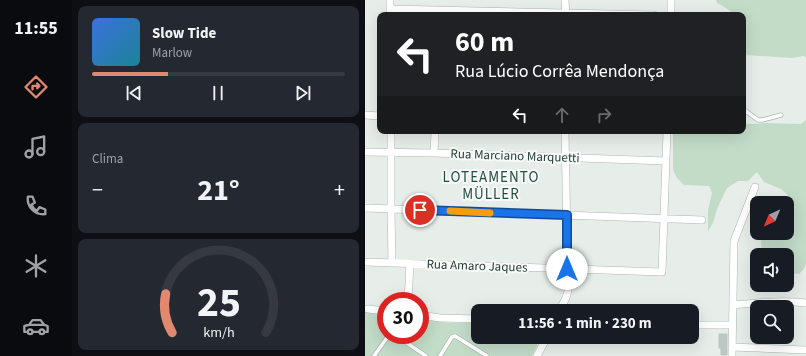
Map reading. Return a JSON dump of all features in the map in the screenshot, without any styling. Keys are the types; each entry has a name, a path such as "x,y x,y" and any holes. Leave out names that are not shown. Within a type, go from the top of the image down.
{"street":[{"path":"390,0 390,12"},
{"path":"565,0 566,12"},
{"path":"671,0 671,12"},
{"path":"365,115 377,116"},
{"path":"391,134 392,263"},
{"path":"434,153 435,134"},
{"path":"562,304 567,294 565,134"},
{"path":"663,219 667,134"},
{"name":"Rua Marciano Marquetti","path":"365,152 666,161"},
{"path":"732,356 735,241 755,187"},
{"path":"365,208 702,220"},
{"name":"Rua Amaro Jaques","path":"365,262 662,272 663,219"},
{"path":"408,292 410,264"},
{"path":"733,305 781,302 806,303"},
{"path":"368,309 377,310"},
{"path":"429,316 471,319"},
{"path":"699,325 732,325"},
{"path":"537,356 543,344"},
{"path":"732,347 806,350"}],"lane":[{"path":"746,111 758,120 781,115"},
{"path":"439,356 452,337 455,336 487,356"},
{"path":"374,356 383,344"},
{"path":"408,344 426,356"}],"green space":[{"path":"716,0 806,0 806,57 803,56 792,58 746,55 746,12 732,12 717,3"},
{"path":"806,120 806,264 804,269 799,274 794,274 794,248 762,248 761,240 794,240 794,196 789,196 781,189 764,182 757,172 748,181 738,181 727,188 717,209 713,223 708,231 708,210 712,193 709,186 684,185 677,178 673,170 673,134 746,134 746,123 801,124"},
{"path":"365,312 377,313 377,344 429,344 429,320 449,323 471,323 471,344 538,344 532,356 365,356"}],"building":[{"path":"719,334 727,334 727,355 721,355 721,348 719,348"}],"slow traffic":[{"path":"450,211 490,213"}],"district":[{"name":"LOTEAMENTO MÜLLER","path":"491,186"}],"route":[{"path":"420,210 567,215 567,269"}]}
